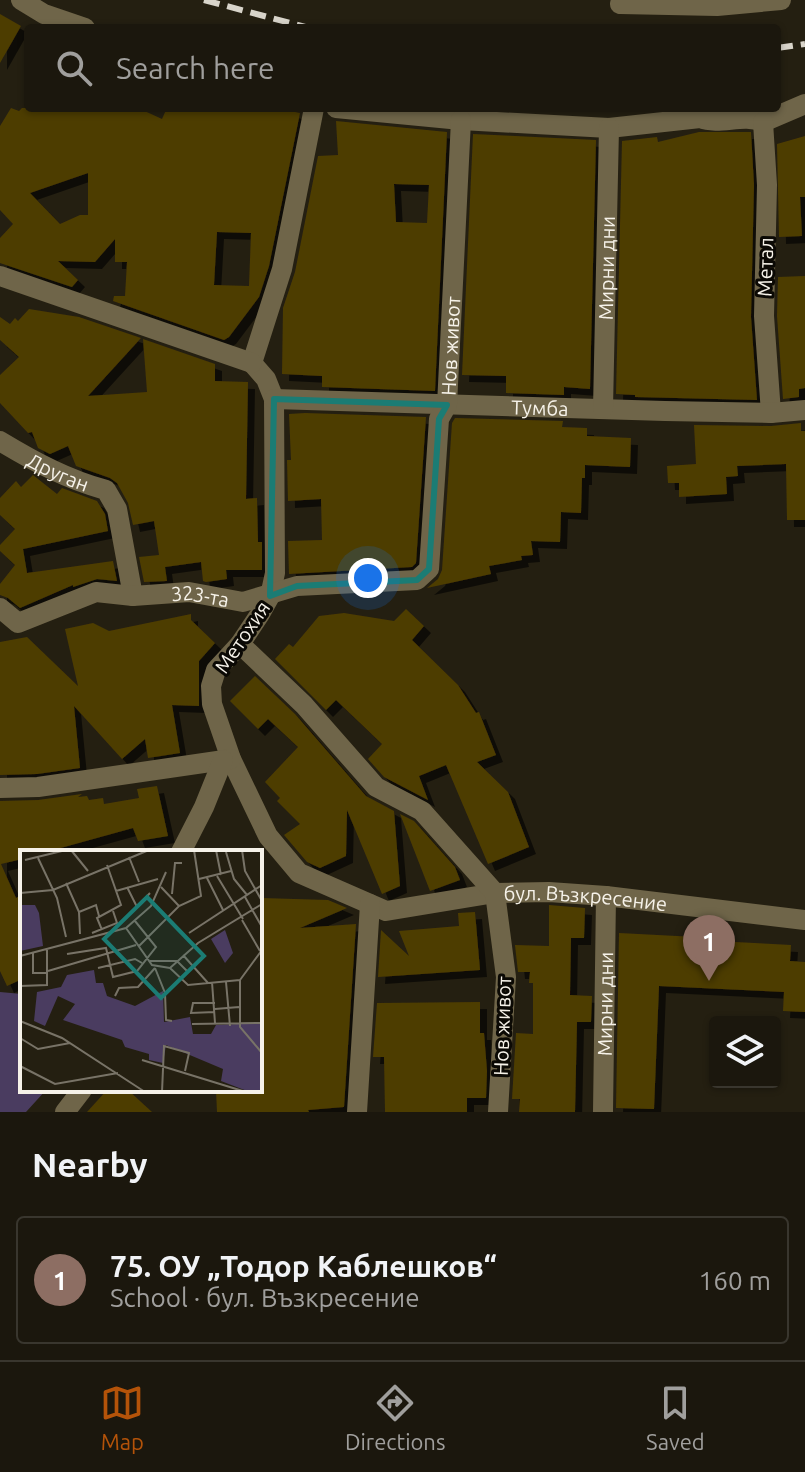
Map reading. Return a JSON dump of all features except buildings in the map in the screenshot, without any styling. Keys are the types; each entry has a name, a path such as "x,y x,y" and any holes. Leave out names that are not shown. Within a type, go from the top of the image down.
{"street":[{"path":"21,0 44,14 73,24"},
{"path":"621,0 620,4 717,6 781,0"},
{"path":"378,112 609,128 700,118 712,123 751,117 763,122 805,104"},
{"path":"252,363 282,269 313,112"},
{"name":"Нов живот","path":"429,569 439,419 447,405 461,120"},
{"name":"Метал","path":"763,122 767,185 764,316 771,413"},
{"name":"Мирни дни","path":"603,408 609,128"},
{"path":"0,276 252,363 266,379 274,399"},
{"name":"Тумба","path":"274,399 771,413 805,410"},
{"name":"Метохия","path":"274,399 275,573 270,596 240,644 216,670 211,686 212,704 227,759 268,836 299,873 370,904"},
{"name":"Друган","path":"0,441 47,470 106,490 117,509 133,596"},
{"name":"323-та","path":"0,608 18,623 96,592 133,596 189,592 243,602 297,586 417,580 429,569"},
{"path":"240,644 304,705 376,787 422,811 495,893"},
{"path":"0,788 38,787 227,759"},
{"path":"182,850 227,759"},
{"name":"Нов живот","path":"495,893 506,977 498,1112"},
{"name":"бул. Възкресение","path":"370,904 386,911 495,893 606,896 805,920"},
{"name":"Мирни дни","path":"603,1112 606,896"},
{"path":"357,1112 370,904"},
{"path":"65,1112 80,1092"}],"highlighted area":[{"path":"274,399 447,405 439,419 429,569 417,580 297,586 270,596"}],"shaded area":[{"path":"0,992 20,994 20,1092 44,1092 26,1112 0,1112"}],"railway":[{"path":"204,0 294,24"},
{"path":"781,47 805,44"}],"place":[{"name":"75. ОУ „Тодор Каблешков“","path":"709,981"}]}
